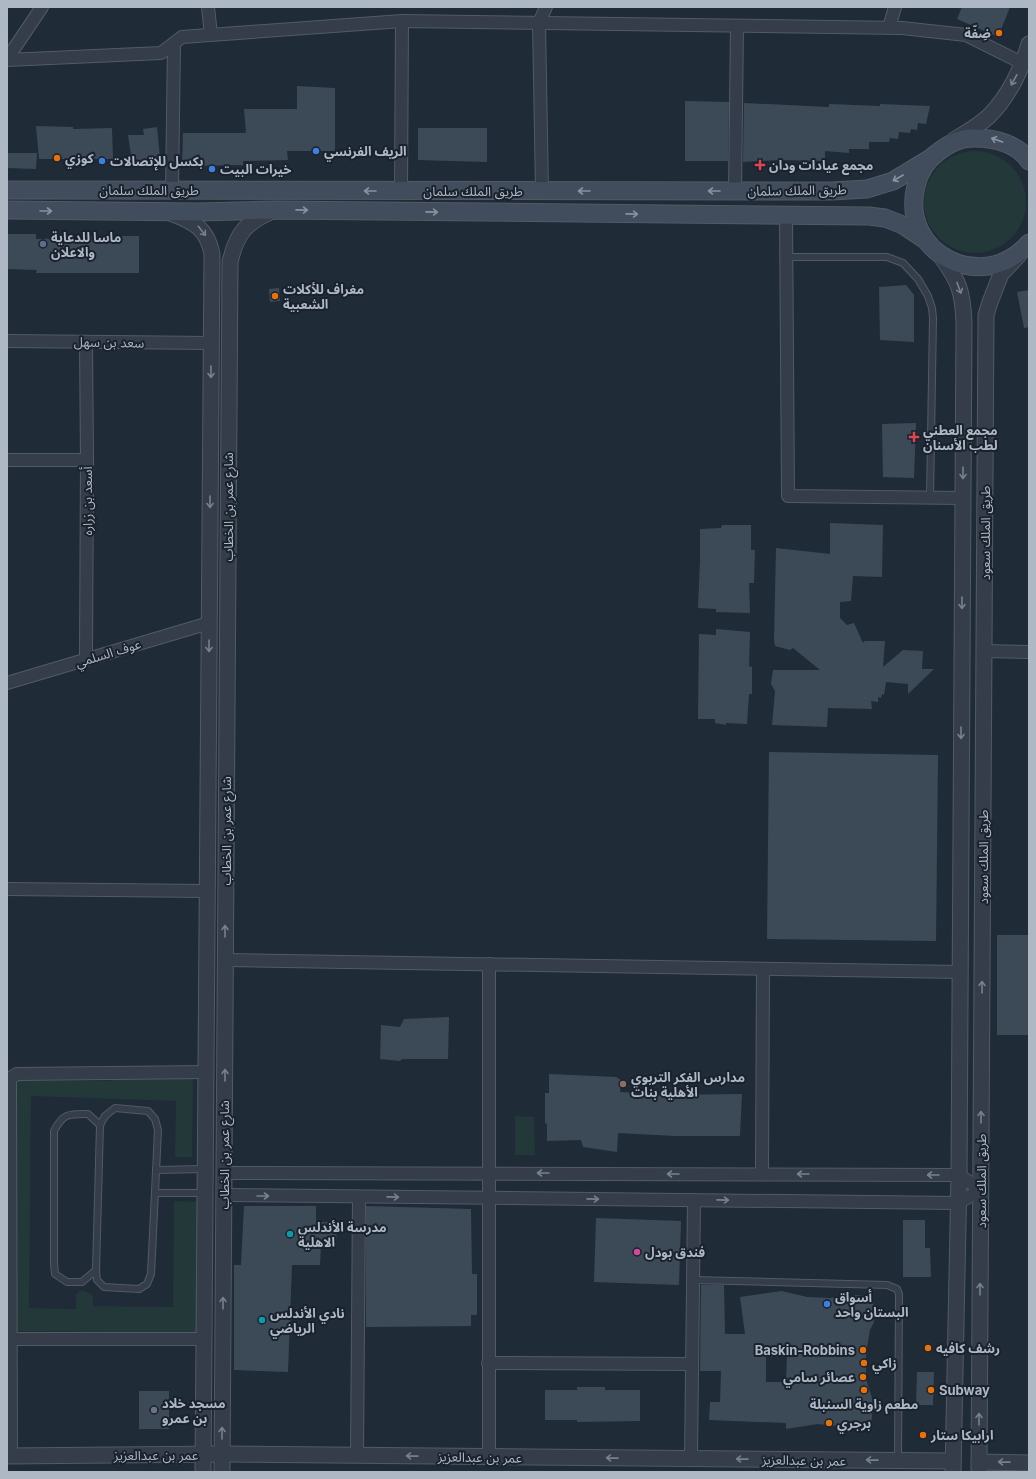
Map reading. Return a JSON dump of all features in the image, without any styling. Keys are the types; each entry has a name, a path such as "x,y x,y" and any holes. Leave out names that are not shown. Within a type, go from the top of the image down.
{"main road":[{"path":"1025,248 1001,264 980,268 959,264 940,254 924,239 915,219 913,197 919,176 930,158 948,144 968,138 990,138 1010,145 1028,160"},
{"name":"طريق الملك سلمان","path":"7,190 832,191 867,189 893,181 930,158"},
{"name":"طريق الملك سلمان","path":"7,210 169,212 275,210 885,218 902,225 924,239"}],"street":[{"path":"7,60 42,7"},
{"path":"208,7 211,35"},
{"path":"542,190 539,23 546,7"},
{"path":"889,28 895,7"},
{"path":"7,60 161,53 182,37 402,21 902,28 966,36 1022,62"},
{"path":"401,191 402,21"},
{"path":"735,191 737,26"},
{"path":"172,190 174,43"},
{"path":"948,144 990,115 1006,95 1029,44"},
{"name":"شارع عمر بن الخطاب","path":"222,1472 230,262 233,248 244,229 261,216 275,210"},
{"name":"شارع عمر بن الخطاب","path":"169,212 187,219 198,226 205,234 210,244 212,263 203,1472"},
{"path":"786,216 788,496 963,498"},
{"name":"طريق الملك سعود","path":"979,1467 986,316 1001,274 1025,248"},
{"name":"طريق الملك سعود","path":"940,254 953,273 961,290 964,310 959,1175 953,1467"},
{"name":"سعد بن سهل","path":"7,341 211,343"},
{"name":"أسعد بن زراره","path":"86,342 86,660"},
{"path":"7,460 87,460"},
{"name":"عوف السلمي","path":"7,684 209,623"},
{"path":"984,651 1029,652"},
{"path":"7,889 207,891"},
{"path":"225,960 960,972"},
{"path":"489,964 489,1457"},
{"path":"762,1174 763,969"},
{"path":"9,1456 12,1339 10,1081 12,1076 18,1074 206,1072"},
{"path":"224,1172 959,1175 981,1190 958,1203 224,1195"},
{"path":"357,1456 360,1196"},
{"path":"691,1459 694,1200"},
{"path":"12,1339 204,1339"},
{"path":"488,1363 692,1364"},
{"name":"عمر بن عبدالعزيز","path":"9,1456 222,1454 898,1461 953,1467"},
{"path":"979,1467 1029,1463"}],"lane":[{"path":"787,257 887,256 902,263 918,279 928,296 932,308 933,318 930,498"},
{"path":"115,1108 148,1111 155,1119 158,1130 156,1170 151,1274 147,1284 139,1289 104,1287 97,1280 96,1270 100,1125 105,1116 115,1108"},
{"path":"96,1270 82,1282 67,1282 56,1274 54,1263 54,1131 60,1120 72,1114 88,1114 100,1125"},
{"path":"156,1170 205,1169"},
{"path":"155,1193 205,1193"},
{"path":"693,1280 887,1285 897,1289 899,1294 898,1461"}],"green space":[{"path":"975,151 995,155 1011,166 1022,182 1026,202 1022,222 1011,238 995,249 975,253 955,249 939,238 928,222 924,202 928,182 939,166 955,155"},
{"path":"116,1076 193,1078 192,1157 175,1157 176,1101 31,1096 29,1308 76,1309 76,1294 82,1290 93,1295 93,1306 173,1307 174,1201 198,1202 197,1333 10,1331 11,1081 113,1081"},
{"path":"515,1116 534,1117 535,1155 515,1155"}],"building":[{"path":"962,7 1010,7 998,37 957,19"},
{"path":"297,86 335,88 335,151 287,151 288,160 243,161 243,165 182,166 183,133 246,133 244,109 297,109"},
{"path":"685,101 729,102 728,161 685,161"},
{"path":"744,103 829,107 829,104 930,106 926,124 918,123 917,130 911,129 910,133 899,132 898,139 890,138 889,142 869,142 869,149 849,149 849,153 825,151 825,161 780,160 743,162"},
{"path":"36,126 73,127 73,129 112,128 113,159 39,159"},
{"path":"157,127 160,158 156,159 155,164 140,165 140,160 132,161 128,135 144,135 143,129"},
{"path":"418,128 487,128 487,162 418,160"},
{"path":"7,153 37,153 36,169 7,168"},
{"path":"7,234 36,234 36,239 89,238 89,236 139,236 139,273 36,273 37,270 7,269"},
{"path":"906,285 914,295 914,342 880,340 879,287"},
{"path":"279,288 280,301 270,302 269,289"},
{"path":"1029,290 1029,327 1024,328 1017,292"},
{"path":"916,423 914,478 883,477 882,424"},
{"path":"830,523 883,525 882,577 853,576 851,601 840,602 840,618 847,625 854,623 863,643 865,641 885,641 883,667 903,650 923,651 922,669 934,669 908,694 908,684 886,682 884,695 882,694 881,698 878,697 878,702 871,701 872,709 828,708 827,727 772,725 775,691 771,684 773,670 820,670 793,648 790,650 775,646 776,548 830,554"},
{"path":"722,525 751,525 751,550 755,550 754,583 749,583 750,613 716,612 716,609 698,608 700,529 721,528"},
{"path":"716,629 750,632 749,666 752,667 752,694 749,694 747,724 726,723 726,725 715,723 715,719 698,719 699,634 716,635"},
{"path":"769,752 938,755 936,941 767,939"},
{"path":"997,935 1029,935 1029,1035 997,1035"},
{"path":"449,1017 448,1059 402,1059 400,1061 380,1059 381,1025 400,1027 404,1019"},
{"path":"549,1074 616,1077 621,1080 620,1092 665,1095 742,1094 740,1136 676,1136 618,1133 617,1152 583,1147 581,1140 547,1141 547,1124 545,1123 545,1093 549,1093"},
{"path":"244,1206 316,1206 316,1222 337,1222 336,1245 321,1245 320,1265 292,1265 288,1372 234,1370 234,1265 241,1265"},
{"path":"366,1206 471,1209 472,1274 477,1274 477,1315 471,1315 471,1326 366,1327"},
{"name":"فندق بودل","path":"596,1218 681,1221 679,1285 594,1282"},
{"path":"903,1220 925,1220 925,1248 930,1248 931,1277 903,1277"},
{"path":"701,1285 724,1285 725,1334 745,1334 740,1297 782,1291 807,1297 830,1298 857,1295 873,1297 874,1322 870,1330 866,1353 866,1379 873,1401 871,1430 818,1424 786,1429 786,1423 709,1420 710,1402 720,1402 721,1371 700,1371","holes":["766,1357 787,1357 786,1382 766,1382"]},
{"path":"917,1372 934,1372 933,1405 916,1405"},
{"path":"577,1387 605,1387 605,1390 640,1390 640,1421 577,1422 577,1420 545,1420 545,1390 577,1390"},
{"name":"مسجد خلاد بن عمرو","path":"139,1391 169,1391 169,1429 139,1429"}],"place":[{"name":"ضِفّة","path":"999,33"},
{"name":"الريف الفرنسي","path":"316,151"},
{"name":"كوزي","path":"57,158"},
{"name":"بكسل للإتصالات","path":"102,161"},
{"name":"مجمع عيادات ودان","path":"760,165"},
{"name":"خيرات البيت","path":"212,169"},
{"name":"ماسا للدعاية والاعلان","path":"43,244"},
{"name":"مغراف للأكلات الشعبية","path":"275,296"},
{"name":"مجمع العطني لطب الأسنان","path":"914,437"},
{"name":"مدارس الفكر التربوي الأهلية بنات","path":"623,1084"},
{"name":"مدرسة الأندلس الاهلية","path":"290,1234"},
{"name":"فندق بودل","path":"637,1252"},
{"name":"أسواق البستان واحد","path":"827,1304"},
{"name":"نادي الأندلس الرياضي","path":"262,1320"},
{"name":"رشف كافيه","path":"928,1348"},
{"name":"Baskin-Robbins","path":"863,1350"},
{"name":"زاكي","path":"864,1363"},
{"name":"عصائر سامي","path":"863,1377"},
{"name":"مطعم زاوية السنبلة","path":"864,1390"},
{"name":"Subway","path":"931,1390"},
{"name":"مسجد خلاد بن عمرو","path":"154,1410"},
{"name":"برجري","path":"829,1423"},
{"name":"ارابيكا ستار","path":"923,1435"}]}
